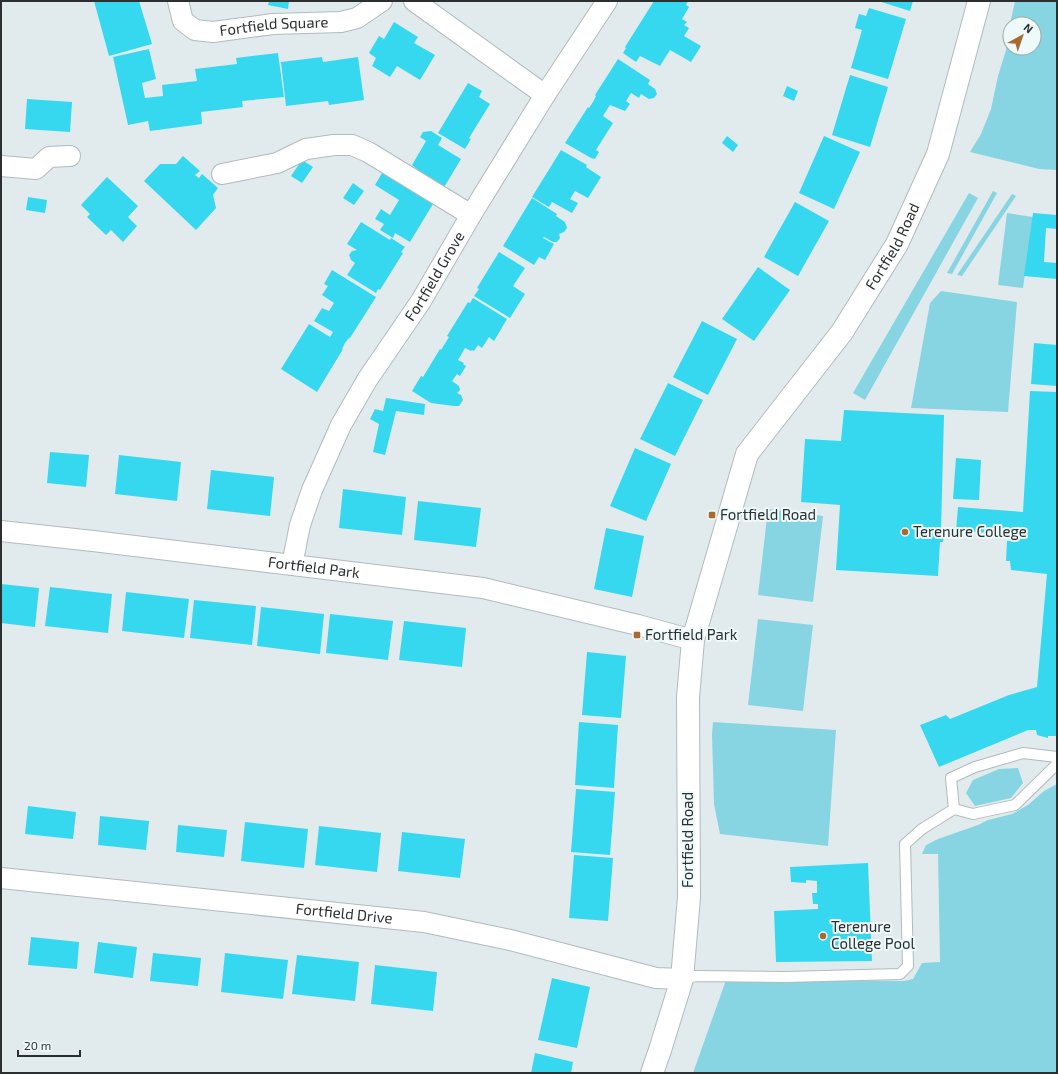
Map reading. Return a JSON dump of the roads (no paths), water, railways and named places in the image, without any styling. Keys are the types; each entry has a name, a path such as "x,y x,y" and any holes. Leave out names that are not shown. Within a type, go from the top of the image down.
{"street":[{"name":"Fortfield Square","path":"178,1 183,21 195,30 212,32 274,24 341,22 357,18 382,1"},
{"path":"414,1 545,95"},
{"name":"Fortfield Grove","path":"292,565 300,526 312,490 341,425 367,380 421,301 471,215 545,95 607,1"},
{"name":"Fortfield Road","path":"652,1073 682,979 689,897 688,697 693,640 747,454 842,332 897,244 938,154 979,1"},
{"path":"222,174 277,163 306,149 334,145 352,145 368,152 471,215"},
{"path":"1,166 36,169 49,156 70,156"},
{"name":"Fortfield Park","path":"1,531 484,588 638,625 693,640"},
{"name":"Fortfield Drive","path":"1,878 424,922 510,940 656,978 682,979"}],"lane":[{"path":"954,809 951,778 975,767 1023,753 1057,757"},
{"path":"682,979 696,976 785,977 900,974 908,966 905,844 922,829 954,809 974,814 1015,805 1057,764"}],"place":[{"name":"Fortfield Road","path":"712,515"},
{"name":"Terenure College","path":"905,532"},
{"name":"Fortfield Park","path":"637,635"},
{"name":"Terenure College Pool","path":"823,936"}]}
